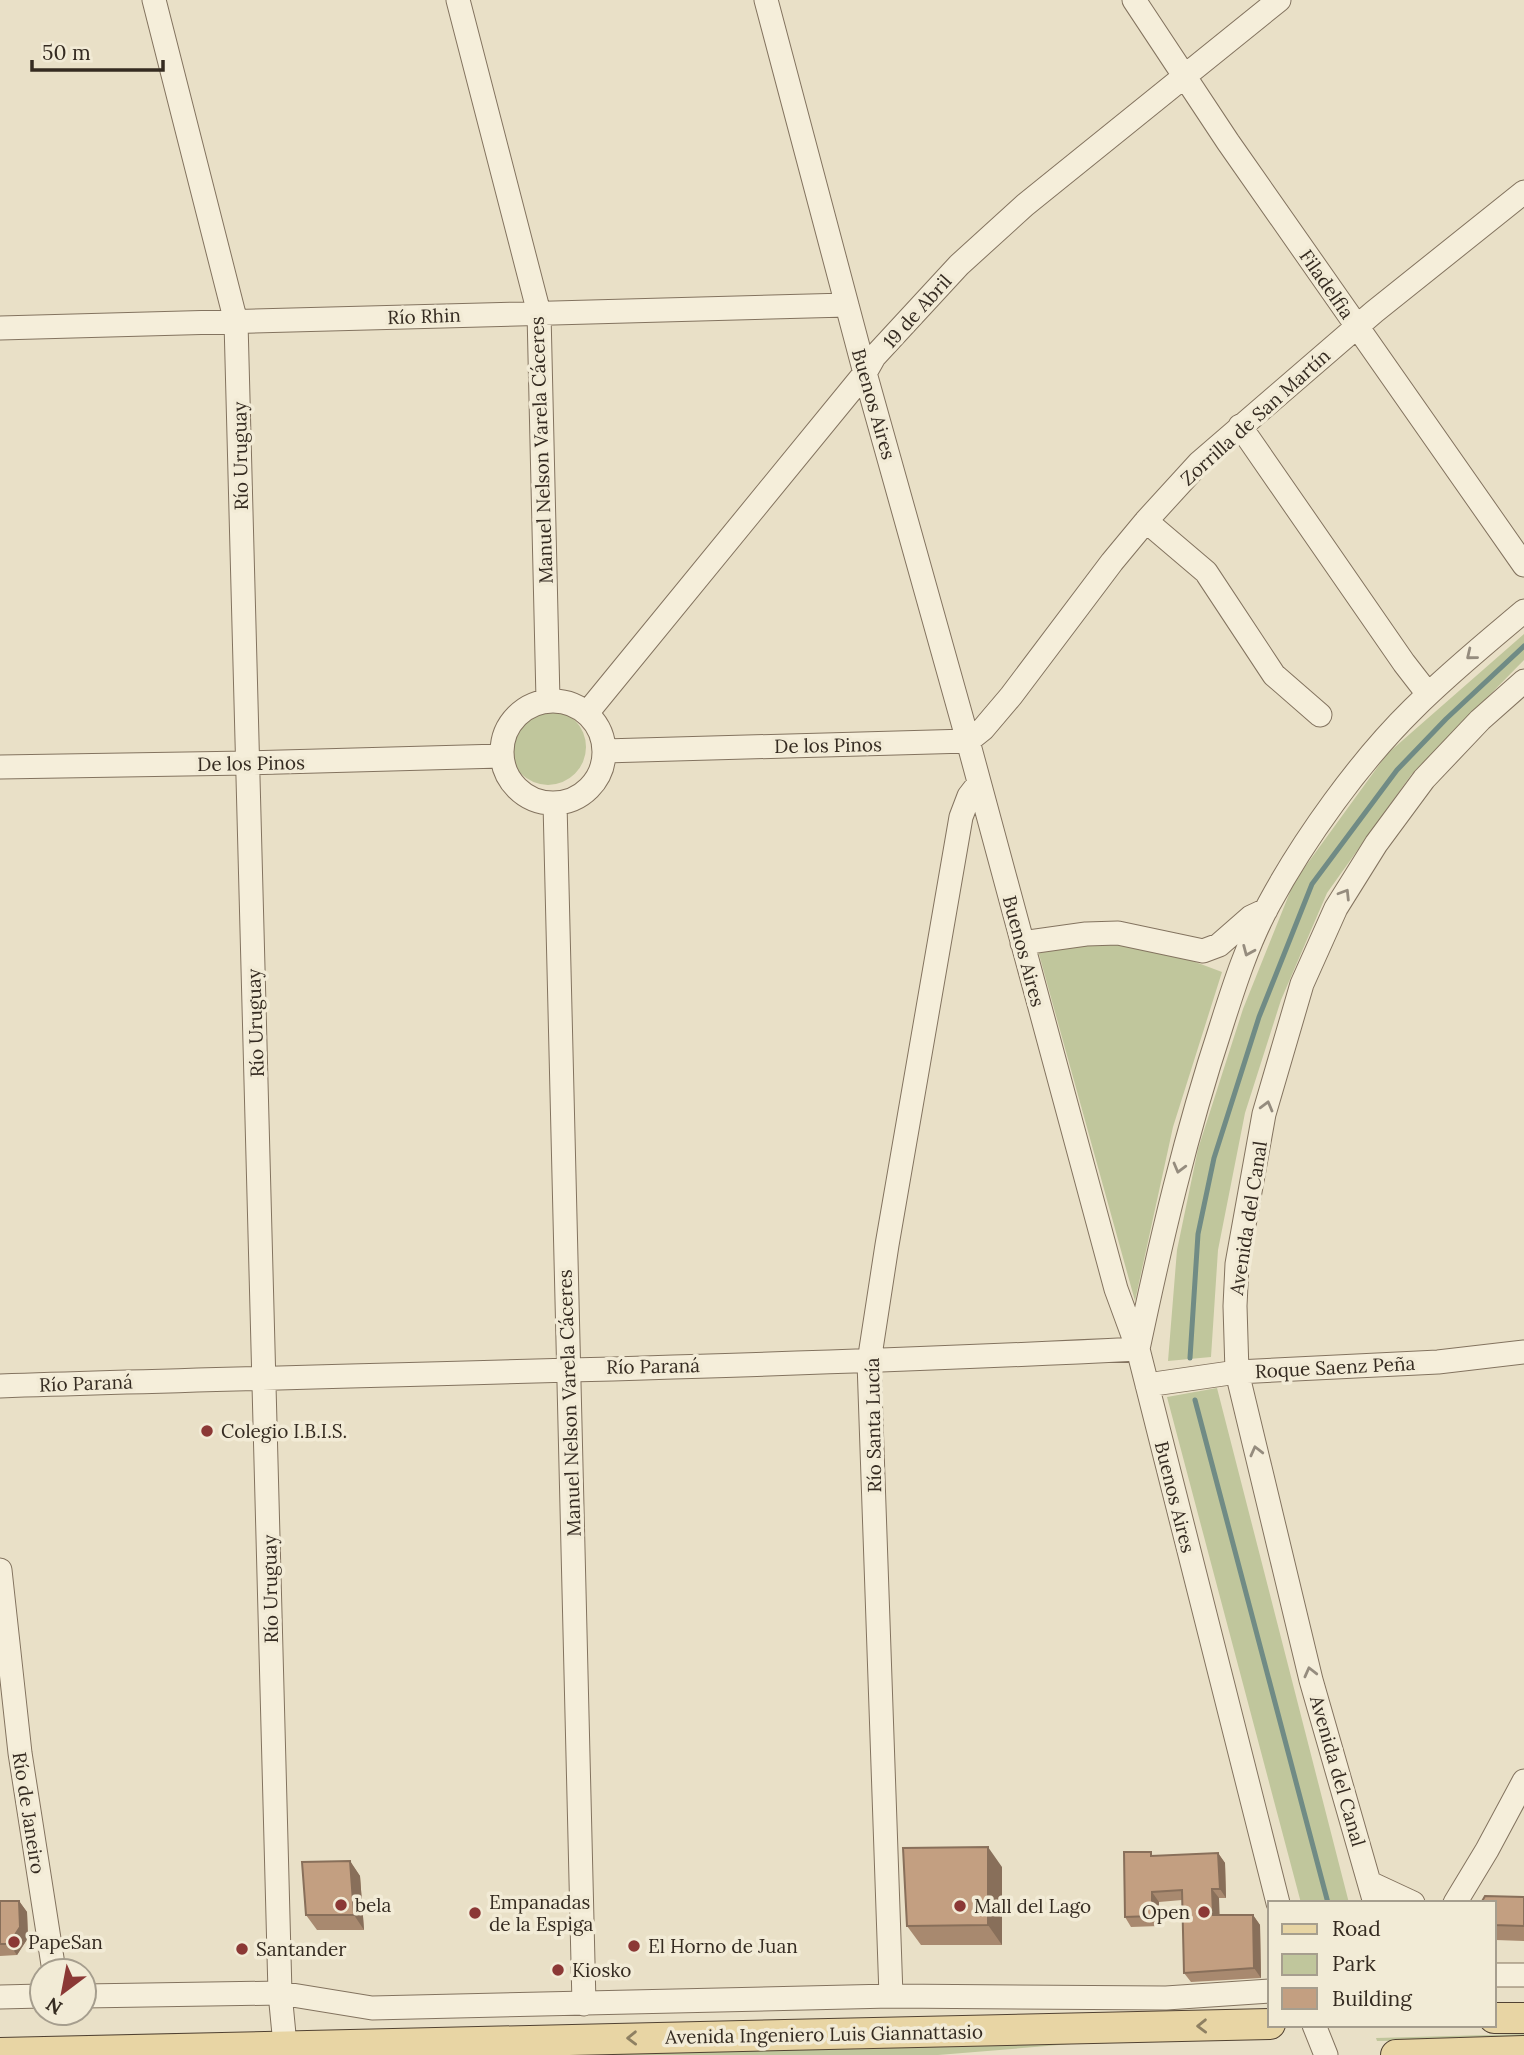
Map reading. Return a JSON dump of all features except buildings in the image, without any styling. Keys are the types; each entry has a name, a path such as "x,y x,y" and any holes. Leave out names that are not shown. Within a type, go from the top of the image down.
{"main road":[{"path":"1496,2018 1524,2018"},
{"name":"Avenida Ingeniero Luis Giannattasio","path":"0,2053 286,2051 1268,2024"},
{"path":"1396,2055 1524,2052"}],"street":[{"name":"Río Uruguay","path":"154,0 236,322 280,1993 286,2051"},
{"name":"Manuel Nelson Varela Cáceres","path":"458,0 538,313 548,700"},
{"name":"Buenos Aires","path":"766,0 1115,1289 1138,1349 1277,1901"},
{"name":"Filadelfia","path":"1134,0 1524,565"},
{"name":"19 de Abril","path":"587,713 865,373 874,357 959,265 1025,205 1279,0"},
{"name":"Zorrilla de San Martín","path":"968,741 983,729 1012,696 1112,562 1199,463 1358,326 1524,192"},
{"name":"Río Rhin","path":"0,328 848,305"},
{"path":"1240,426 1428,694"},
{"path":"1146,521 1206,572 1274,675 1320,715"},
{"path":"1138,1349 1171,1198 1198,1096 1237,978 1266,910 1326,814 1410,711 1462,662 1524,611"},
{"name":"Avenida del Canal","path":"1373,1893 1311,1680 1237,1372 1237,1264 1264,1114 1302,984 1336,908 1376,844 1424,779 1480,720 1524,681"},
{"path":"548,700 562,701 587,713 599,730 604,751 602,766 595,781 584,793 555,803 532,798 513,784 505,771 501,756 509,725 519,712 548,700"},
{"name":"De los Pinos","path":"604,751 968,741"},
{"name":"De los Pinos","path":"0,767 501,756"},
{"name":"Río Santa Lucía","path":"891,1996 869,1362 961,817 969,796 979,783"},
{"name":"Manuel Nelson Varela Cáceres","path":"555,803 584,2004"},
{"path":"1022,943 1086,934 1118,933 1203,951 1219,945 1251,917 1266,910"},
{"name":"Río Paraná","path":"0,1386 568,1368 869,1362 1138,1349"},
{"name":"Roque Saenz Peña","path":"1147,1385 1237,1372 1438,1362 1524,1353"},
{"name":"Río de Janeiro","path":"0,1570 10,1753 51,1957"},
{"path":"1458,1901 1524,1781"},
{"path":"1373,1893 1405,1901"},
{"path":"1496,1975 1524,1975"},
{"name":"Avenida Ingeniero Luis Giannattasio","path":"98,1996 280,1993 372,2008 891,1996 1166,1998 1268,1991"},
{"path":"0,1997 28,1996"},
{"path":"1140,2027 1166,1998"},
{"path":"1315,2027 1326,2055"}],"green space":[{"path":"1524,634 1524,660 1411,775 1327,893 1281,1000 1245,1113 1218,1250 1211,1357 1168,1361 1177,1250 1198,1149 1243,1009 1294,882 1387,754"},
{"path":"556,709 569,715 580,726 586,739 584,762 569,779 556,785 540,785 527,779 512,762 510,739 516,726 533,711"},
{"path":"1126,936 1222,972 1173,1127 1135,1301 1037,947"},
{"path":"1217,1388 1348,1901 1300,1901 1167,1397"},
{"path":"1264,2034 1265,2039 1071,2044 938,2055 453,2055"},
{"path":"1524,2034 1524,2039 1377,2041 1376,2038"}],"waterway":[{"path":"1190,1358 1198,1234 1214,1158 1259,1017 1312,884 1397,770 1446,719 1524,646"},
{"path":"1195,1400 1327,1901"}],"place":[{"name":"Colegio I.B.I.S.","path":"207,1431"},
{"name":"bela","path":"341,1905"},
{"name":"Mall del Lago","path":"960,1906"},
{"name":"Open","path":"1204,1912"},
{"name":"Empanadas de la Espiga","path":"475,1913"},
{"name":"PapeSan","path":"14,1942"},
{"name":"El Horno de Juan","path":"634,1946"},
{"name":"Santander","path":"242,1949"},
{"name":"Kiosko","path":"558,1970"}]}
